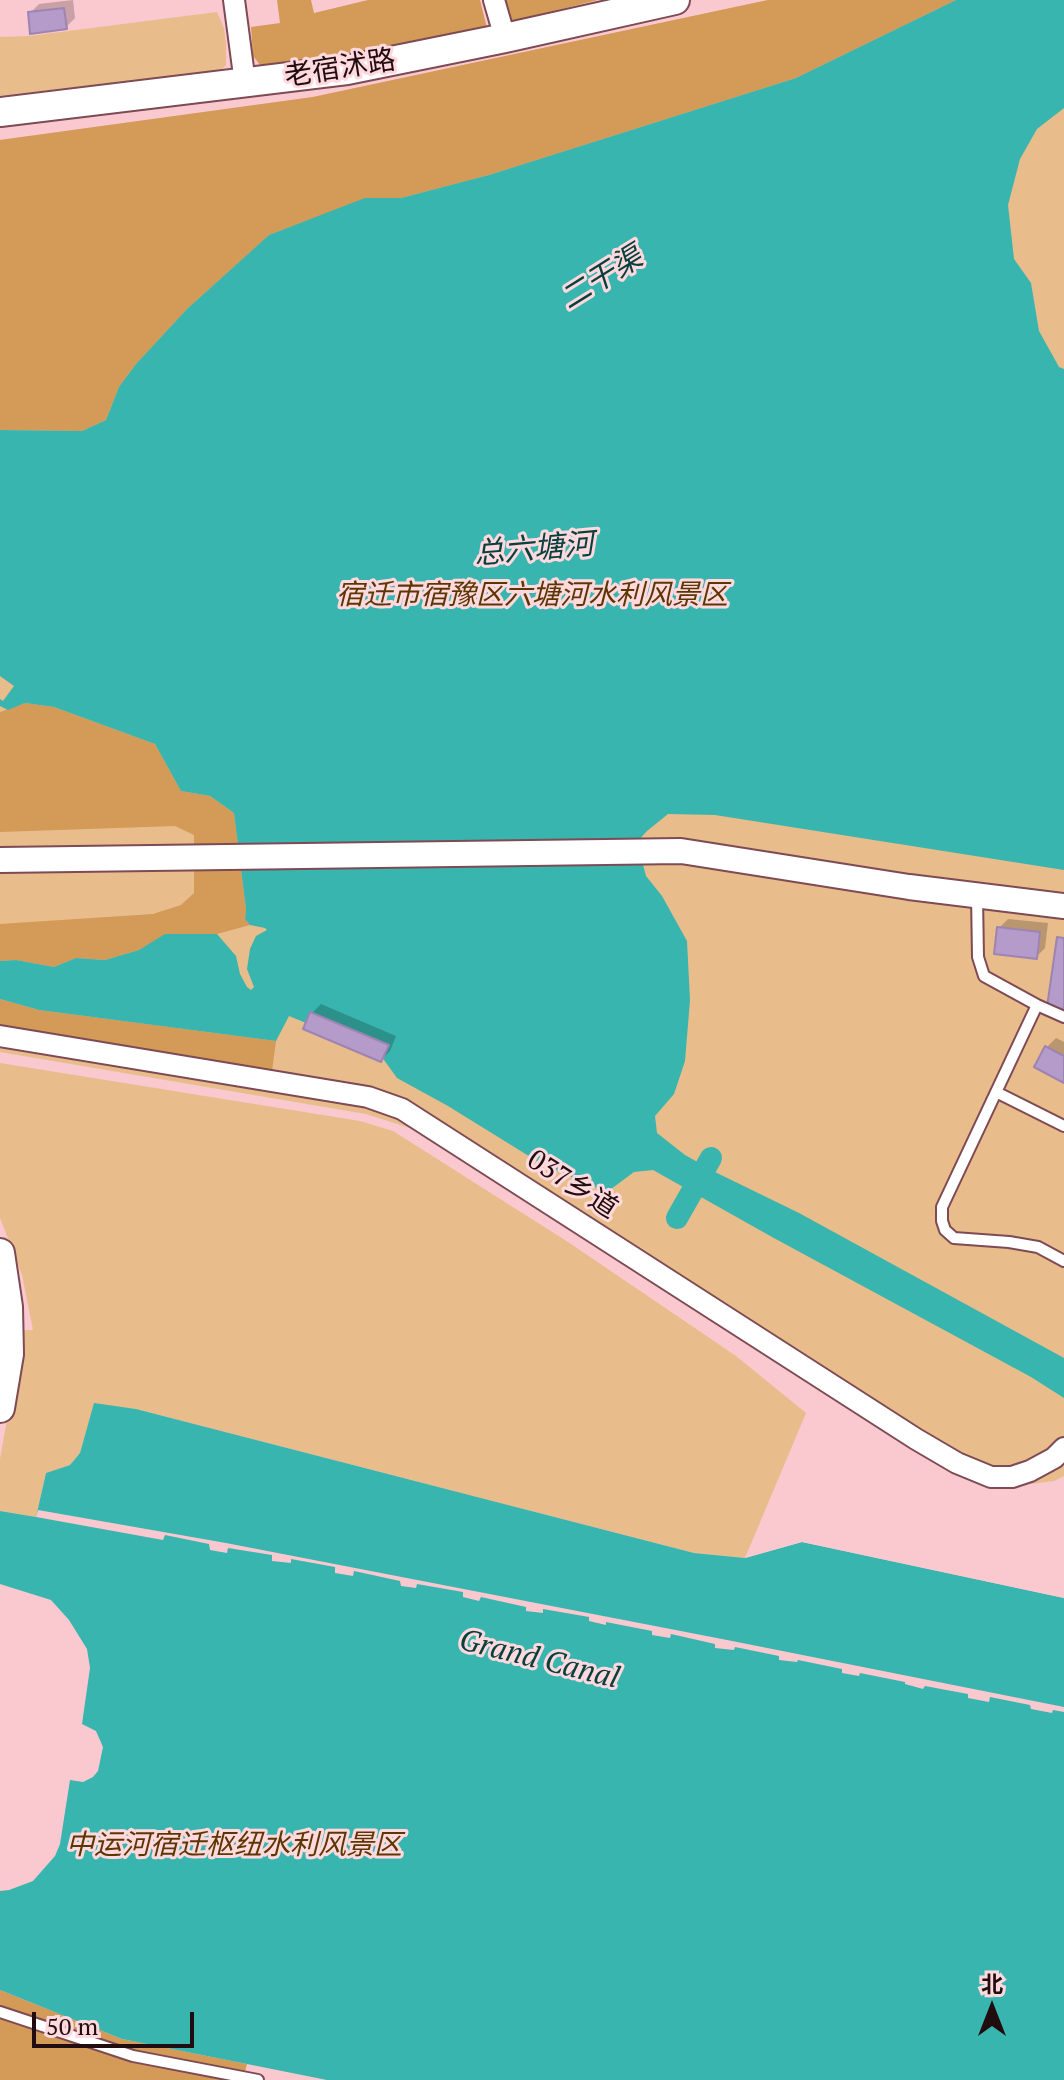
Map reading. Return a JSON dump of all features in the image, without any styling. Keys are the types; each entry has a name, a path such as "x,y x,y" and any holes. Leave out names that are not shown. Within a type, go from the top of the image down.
{"main road":[{"name":"老宿沭路","path":"0,112 347,70 505,38 625,6 675,0"},
{"path":"0,1253 9,1354 0,1408"}],"street":[{"path":"234,0 245,83"},
{"path":"494,0 505,38"},
{"path":"0,860 681,851 909,887 1064,906"},
{"name":"037乡道","path":"0,1036 368,1097 402,1109 957,1463 991,1477 1012,1477 1054,1458 1064,1448"}],"lane":[{"path":"977,896 978,957 984,976 1064,1017"},
{"path":"1037,1005 942,1207 941,1216 945,1230 954,1238 1038,1247 1064,1261"},
{"path":"996,1092 1064,1126"},
{"path":"0,2012 133,2056 258,2080"}],"green space":[{"name":"宿迁市宿豫区六塘河水利风景区","path":"768,0 1064,0 1064,1476 1054,1481 1015,1486 975,1483 918,1453 416,1130 366,1114 0,1052 0,140 313,97"},
{"path":"217,12 226,43 226,65 221,70 0,96 0,37"},
{"path":"0,1063 360,1121 393,1131 568,1242 736,1356 806,1413 745,1558 694,1553 136,1409 94,1404 80,1453 70,1465 46,1473 36,1517 0,1511 0,1459 23,1330 33,1330 22,1275 0,1218"}],"shaded area":[{"path":"277,0 311,0 314,13 368,0 480,0 487,28 357,54 260,65 253,56 251,27 280,23"},
{"path":"502,0 598,0 509,22"},
{"path":"768,0 956,0 796,78 489,175 401,198 365,199 269,235 187,309 136,364 119,387 106,420 82,431 0,430 0,140 313,97"},
{"path":"25,703 54,707 155,744 181,791 210,796 234,813 245,919 250,925 217,934 165,935 139,950 105,960 76,958 54,967 16,960 0,961 0,924 153,914 181,905 194,893 194,835 175,826 0,832 0,712"},
{"path":"0,999 39,1010 276,1041 272,1071 0,1025"},
{"path":"0,1990 122,2039 247,2064 243,2080 0,2080"}],"water":[{"name":"宿迁市宿豫区六塘河水利风景区","path":"956,0 1064,0 1064,108 1037,129 1020,159 1008,205 1014,259 1031,283 1039,331 1059,367 1064,369 1064,870 715,815 668,814 637,842 646,876 662,896 687,941 690,1000 685,1061 674,1094 655,1116 657,1133 685,1155 799,1213 1064,1358 1064,1398 653,1170 634,1172 607,1192 545,1166 397,1078 379,1053 289,1016 276,1041 39,1010 0,999 0,961 16,960 54,967 76,958 105,960 139,950 165,934 217,934 236,956 240,974 251,990 254,987 247,969 250,949 256,936 267,930 250,925 245,919 234,813 210,796 181,791 155,744 54,707 25,703 8,710 0,706 0,699 3,701 14,686 0,676 0,430 82,431 106,420 119,387 136,364 187,309 269,235 365,198 401,198 489,175 796,78"},
{"name":"中运河宿迁枢纽水利风景区","path":"94,1403 136,1409 694,1553 745,1558 802,1542 1064,1598 1064,2080 327,2080 122,2039 0,1990 0,1891 33,1881 55,1856 60,1844 70,1780 83,1782 93,1777 98,1771 103,1747 96,1731 82,1724 90,1668 87,1649 69,1620 51,1600 0,1584 0,1511 36,1517 46,1473 70,1465 80,1453"}],"pier":[{"path":"38,1510 226,1543 722,1639 1064,1707 1064,1712 1031,1709 1030,1705 990,1697 989,1702 968,1698 968,1694 925,1686 923,1689 860,1673 859,1676 842,1673 842,1669 798,1660 779,1660 779,1656 735,1647 734,1650 715,1648 715,1644 671,1634 670,1638 652,1635 652,1631 589,1621 589,1617 543,1609 543,1613 526,1611 526,1607 481,1597 479,1601 463,1597 463,1592 417,1584 416,1588 401,1586 400,1581 354,1571 353,1576 335,1573 335,1567 291,1559 291,1563 272,1561 272,1555 228,1548 227,1553 210,1550 209,1544 165,1535 163,1540 36,1517"},
{"path":"802,1538 1064,1594 1064,1598 802,1542 745,1558 747,1554"}],"building":[{"path":"64,8 67,29 30,34 28,12"},
{"path":"997,927 1040,932 1037,959 994,954"},
{"path":"1057,937 1064,938 1064,1009 1047,1007"},
{"path":"310,1012 389,1045 381,1062 303,1029"},
{"path":"1045,1046 1064,1056 1064,1083 1034,1067"}],"waterway":[{"path":"677,1218 711,1158"}],"water label":[{"name":"二干渠","path":"602,279"},
{"name":"总六塘河","path":"534,550"},
{"name":"Grand Canal","path":"539,1660"}]}
